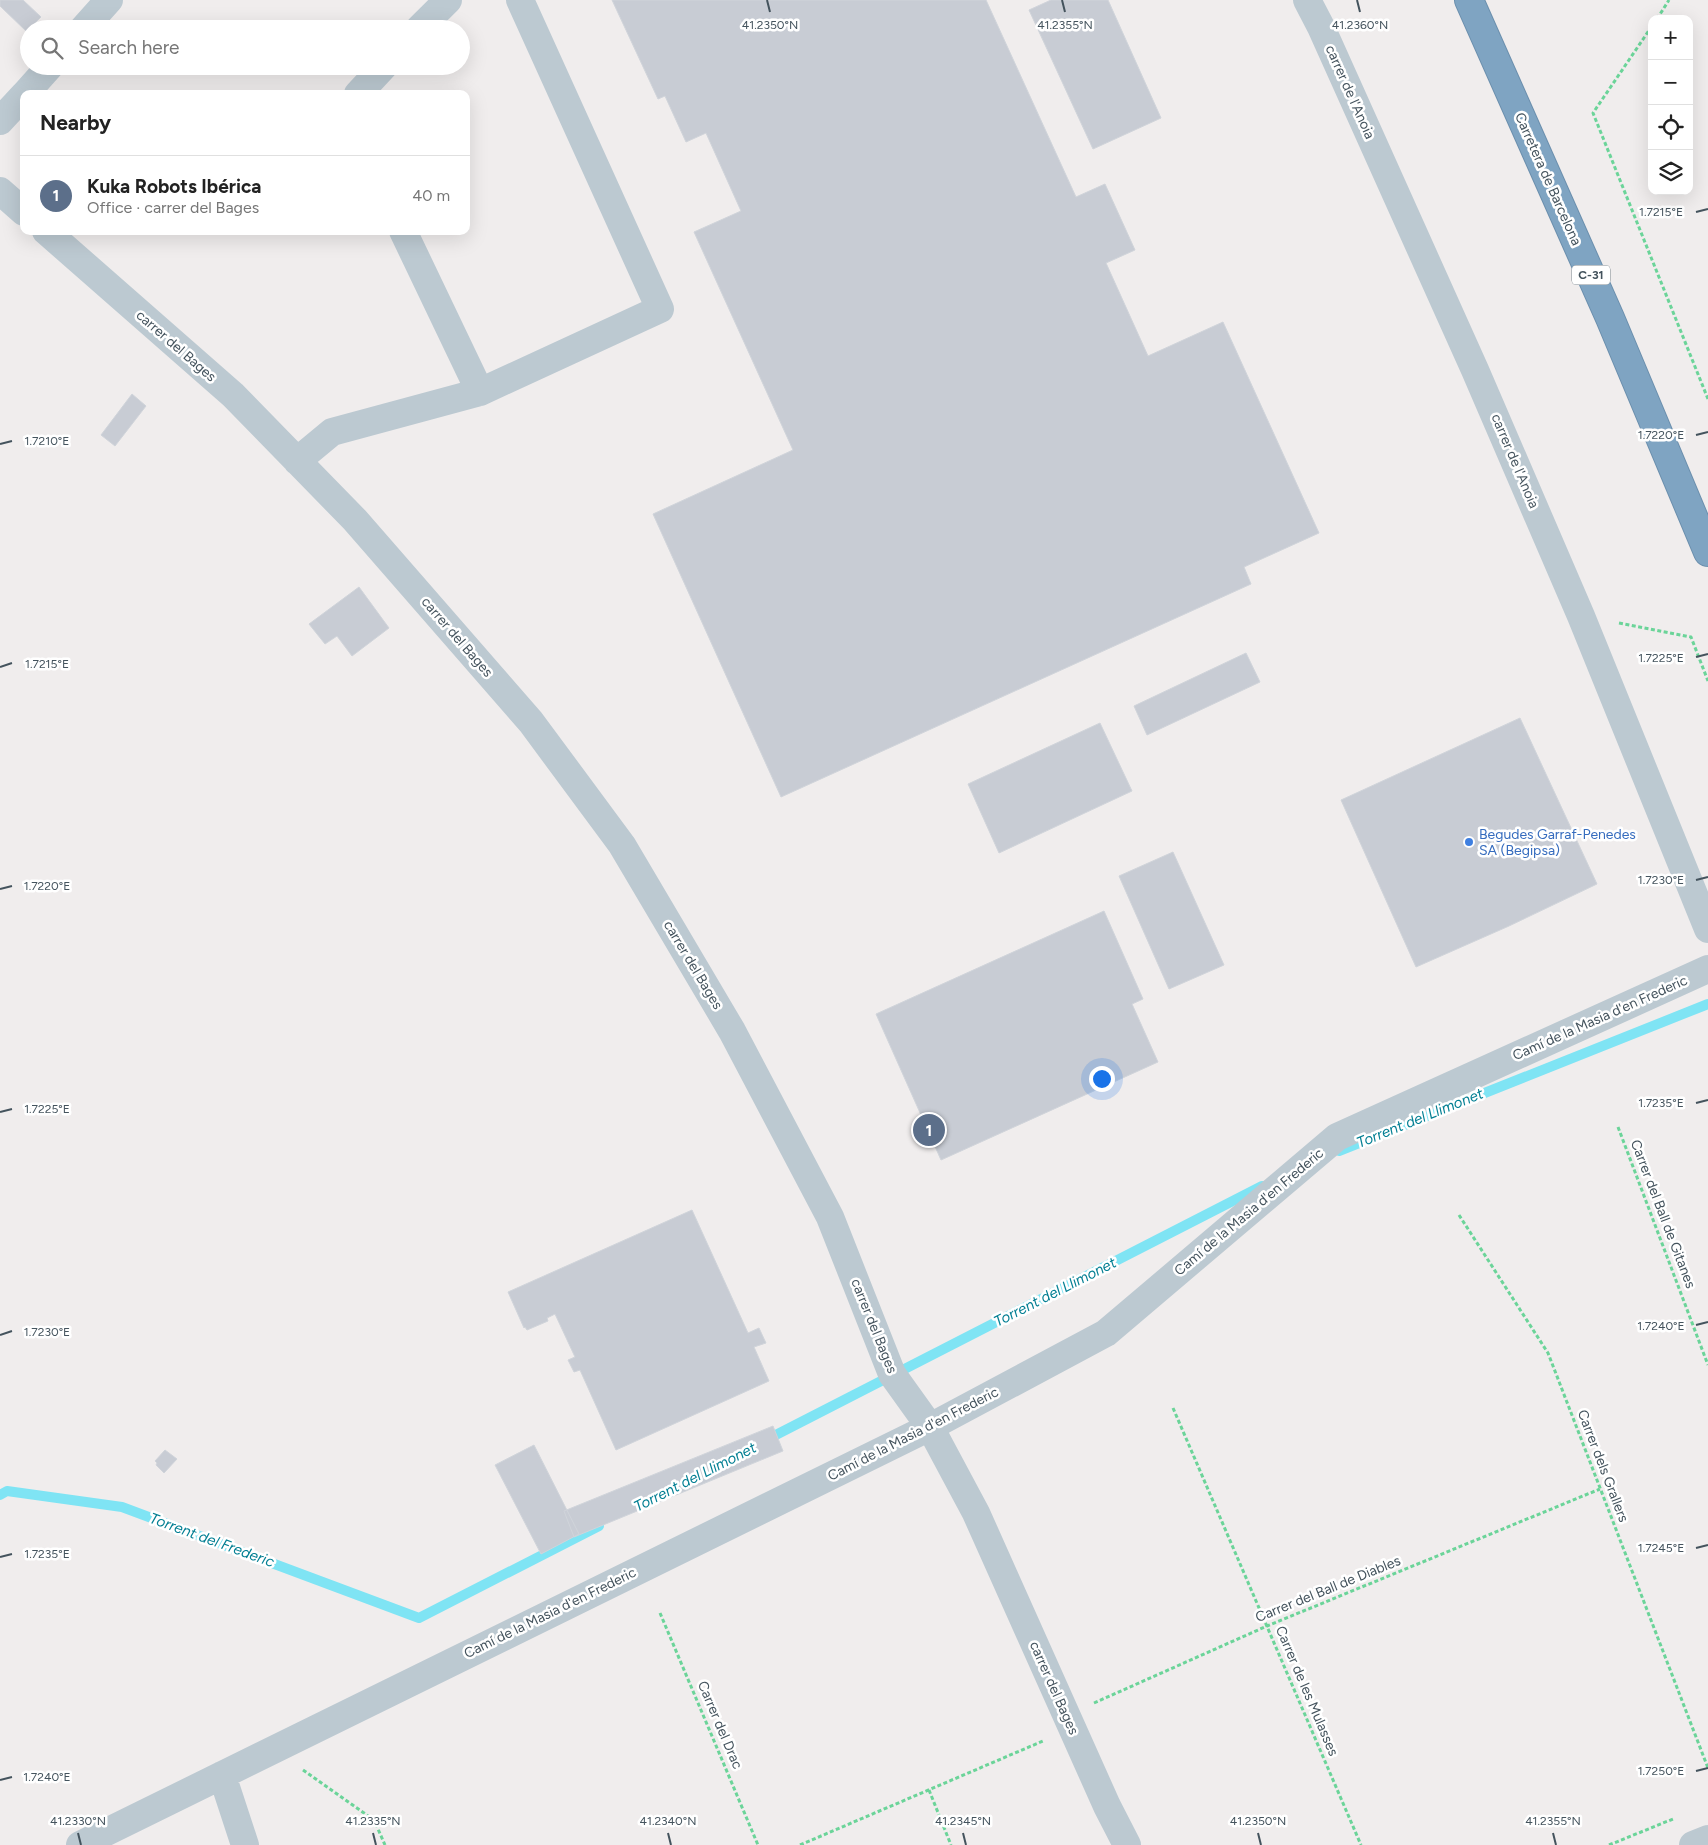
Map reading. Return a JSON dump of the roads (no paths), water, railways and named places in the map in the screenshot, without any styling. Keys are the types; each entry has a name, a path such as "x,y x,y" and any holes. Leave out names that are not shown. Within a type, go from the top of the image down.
{"highway":[{"name":"Carretera de Barcelona","path":"1470,0 1610,318 1708,552"}],"street":[{"path":"91,20 109,0"},
{"path":"428,20 448,0"},
{"path":"297,461 332,432 480,392 660,309 520,0"},
{"name":"carrer de l'Anoia","path":"1307,0 1471,361 1581,616 1708,929"},
{"path":"28,90 42,75"},
{"path":"362,90 376,75"},
{"path":"0,121 20,98"},
{"path":"0,191 20,208"},
{"name":"carrer del Bages","path":"51,235 233,395 355,520 531,722 622,844 732,1031 830,1217 892,1374 930,1427 976,1513 1107,1806 1127,1845"},
{"path":"405,235 480,392"},
{"name":"Camí de la Masia d'en Frederic","path":"80,1845 120,1836 222,1775 930,1427 1106,1333 1337,1138 1708,969"},
{"path":"222,1775 246,1845"},
{"path":"1693,1845 1708,1839"}],"waterway":[{"name":"Torrent del Llimonet","path":"1339,1151 1708,1004"},
{"name":"Torrent del Llimonet","path":"766,1440 1262,1186"},
{"name":"Torrent del Frederic","path":"0,1495 7,1491 122,1507 419,1618 599,1526"}],"place":[{"name":"Begudes Garraf-Penedes SA (Begipsa)","path":"1469,842"},
{"name":"Kuka Robots Ibérica","path":"929,1130"}]}
